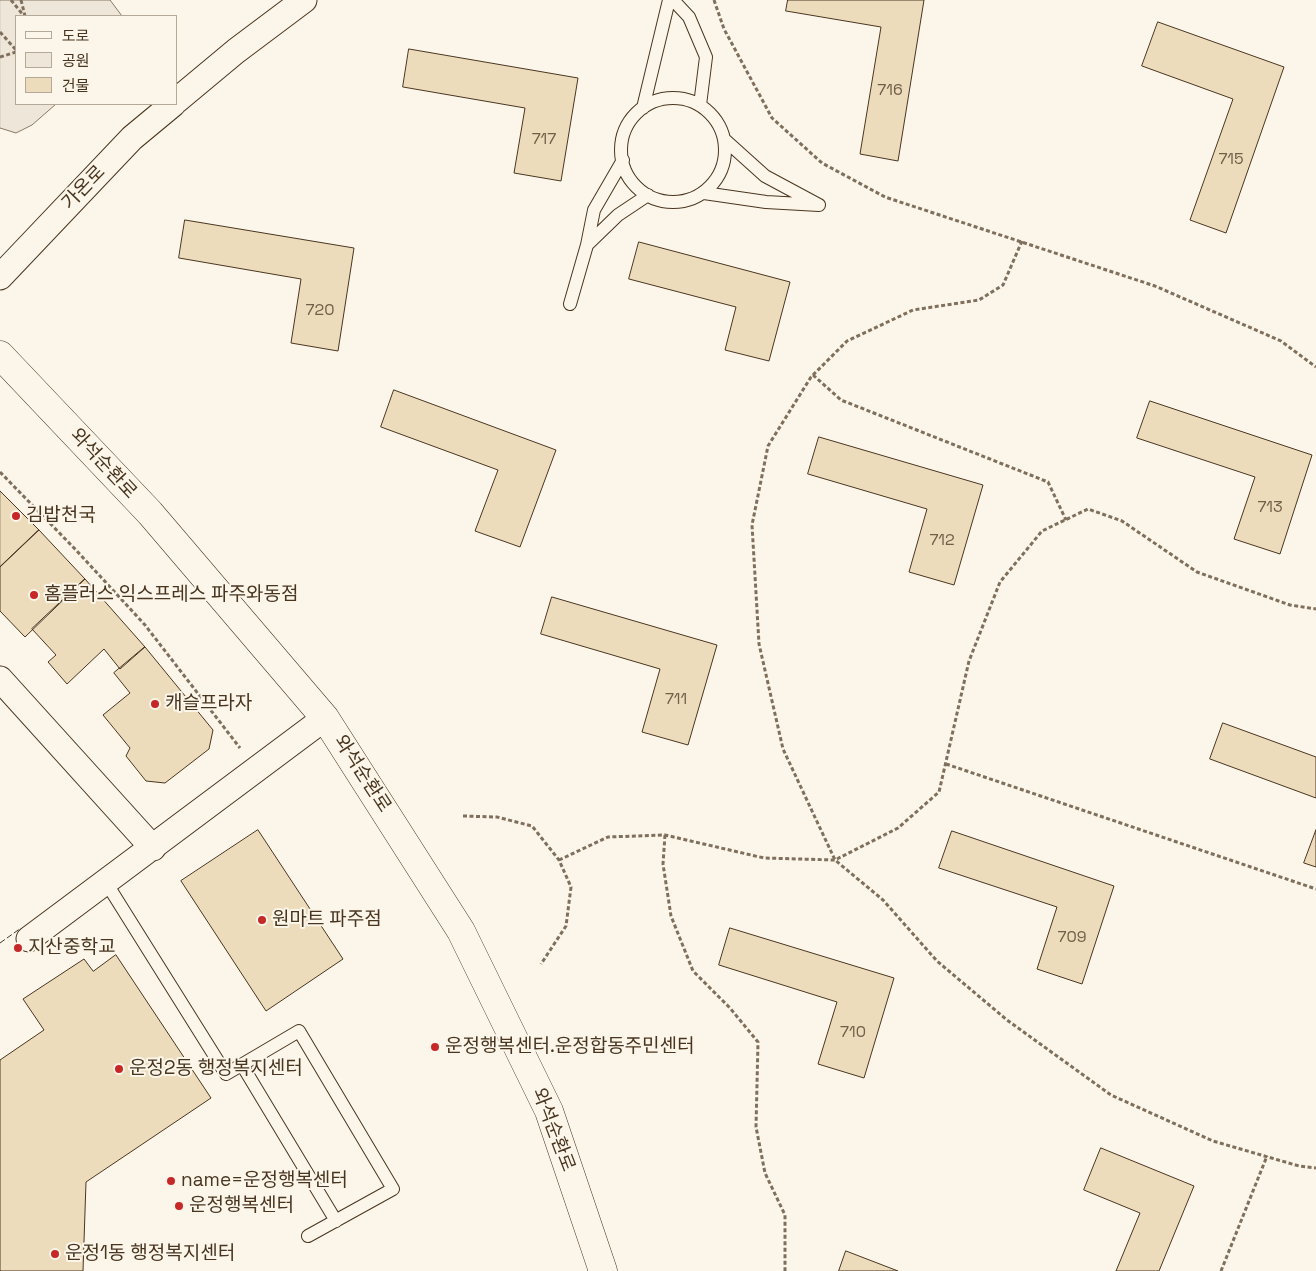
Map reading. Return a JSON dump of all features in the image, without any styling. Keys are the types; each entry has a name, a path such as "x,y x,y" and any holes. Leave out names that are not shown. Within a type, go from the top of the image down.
{"street":[{"path":"178,99 236,51 304,0"},
{"name":"가온로","path":"0,277 132,138 172,105"},
{"name":"와석순환로","path":"0,355 150,513 326,718 461,931 549,1111 603,1271"},
{"path":"0,679 153,848"},
{"path":"29,939 107,884 326,718"}],"lane":[{"path":"643,108 669,0"},
{"path":"673,0 689,17 706,57 700,105"},
{"path":"671,98 686,100 700,105 711,114 720,126 725,140 722,170 704,193 690,200 676,202 661,201 648,195 636,186 627,174 622,160 622,145 625,131 632,118 643,108 656,101 671,98"},
{"path":"704,193 766,202 819,205 765,176 725,140"},
{"path":"570,304 587,246 594,210 622,160"},
{"path":"587,246 618,215 648,195"},
{"path":"107,884 226,1074 299,1031 393,1189 308,1236"},
{"path":"242,1065 336,1221"}],"path":[{"path":"11,0 24,15"},
{"path":"21,0 25,15"},
{"path":"714,0 724,29 772,118 822,163 885,197 1155,286 1281,341 1316,367"},
{"path":"0,32 15,50"},
{"path":"0,58 15,51"},
{"path":"1022,241 1003,285 978,300 913,310 847,341 813,375 768,446 752,525 759,644 783,750 835,860 883,900 937,961 1007,1020 1111,1095 1213,1141 1299,1166 1316,1168"},
{"path":"813,375 841,400 1048,482 1066,520"},
{"path":"0,472 76,550 145,625 242,750"},
{"path":"559,860 608,837 665,835 764,858 835,860 898,828 939,792 969,661 1000,582 1042,531 1088,509 1122,522 1197,572 1290,605 1316,609"},
{"path":"946,764 1316,889"},
{"path":"463,816 497,817 532,826 559,860 571,887 566,926 541,964"},
{"path":"665,835 663,864 671,916 693,971 730,1008 758,1042 756,1127 765,1173 785,1215 785,1271"},
{"path":"1221,1271 1266,1156"}],"green space":[{"path":"0,0 110,0 121,15 15,15 15,105 55,105 32,125 16,133 0,128"}],"building":[{"path":"788,0 924,0 898,161 860,154 881,27 786,11"},
{"path":"1158,22 1284,67 1226,233 1190,220 1233,99 1142,66"},
{"path":"409,49 578,78 561,181 514,173 525,108 403,87"},
{"path":"185,220 354,248 338,351 291,343 301,279 179,258"},
{"path":"639,242 790,282 769,361 725,350 736,307 629,279"},
{"path":"394,390 556,450 520,547 475,531 498,470 381,427"},
{"path":"1150,401 1312,455 1280,554 1234,539 1255,477 1137,438"},
{"path":"819,437 983,485 954,585 909,572 927,509 808,474"},
{"path":"0,491 39,530 0,567"},
{"name":"홈플러스 익스프레스 파주와동점","path":"39,530 85,579 25,637 0,611 0,567"},
{"path":"85,579 145,647 120,669 104,649 67,684 48,662 56,655 32,629"},
{"path":"552,597 717,645 688,745 642,732 660,669 541,634"},
{"name":"캐슬프라자","path":"145,647 213,730 209,749 165,783 146,781 126,756 130,748 103,715 130,693 114,673"},
{"path":"1223,723 1316,757 1316,798 1210,759"},
{"name":"원마트 파주점","path":"258,830 343,959 266,1011 181,881"},
{"path":"1316,830 1316,867 1304,863"},
{"path":"952,831 1114,886 1082,984 1037,969 1057,907 939,868"},
{"path":"730,928 894,978 864,1078 818,1064 837,1002 719,965"},
{"path":"116,955 211,1098 86,1182 83,1271 0,1271 0,1060 44,1030 23,999 84,959 93,971"},
{"path":"1101,1148 1194,1186 1159,1271 1116,1271 1140,1213 1084,1190"},
{"path":"846,1251 898,1271 839,1271"}],"fence":[{"path":"0,943 21,928"}],"place":[{"name":"김밥천국","path":"16,516"},
{"name":"홈플러스 익스프레스 파주와동점","path":"34,595"},
{"name":"캐슬프라자","path":"155,704"},
{"name":"원마트 파주점","path":"262,920"},
{"name":"지산중학교","path":"18,948"},
{"name":"운정행복센터.운정합동주민센터","path":"435,1047"},
{"name":"운정2동 행정복지센터","path":"119,1069"},
{"name":"name=운정행복센터","path":"171,1181"},
{"name":"운정행복센터","path":"179,1206"},
{"name":"운정1동 행정복지센터","path":"55,1254"}]}
